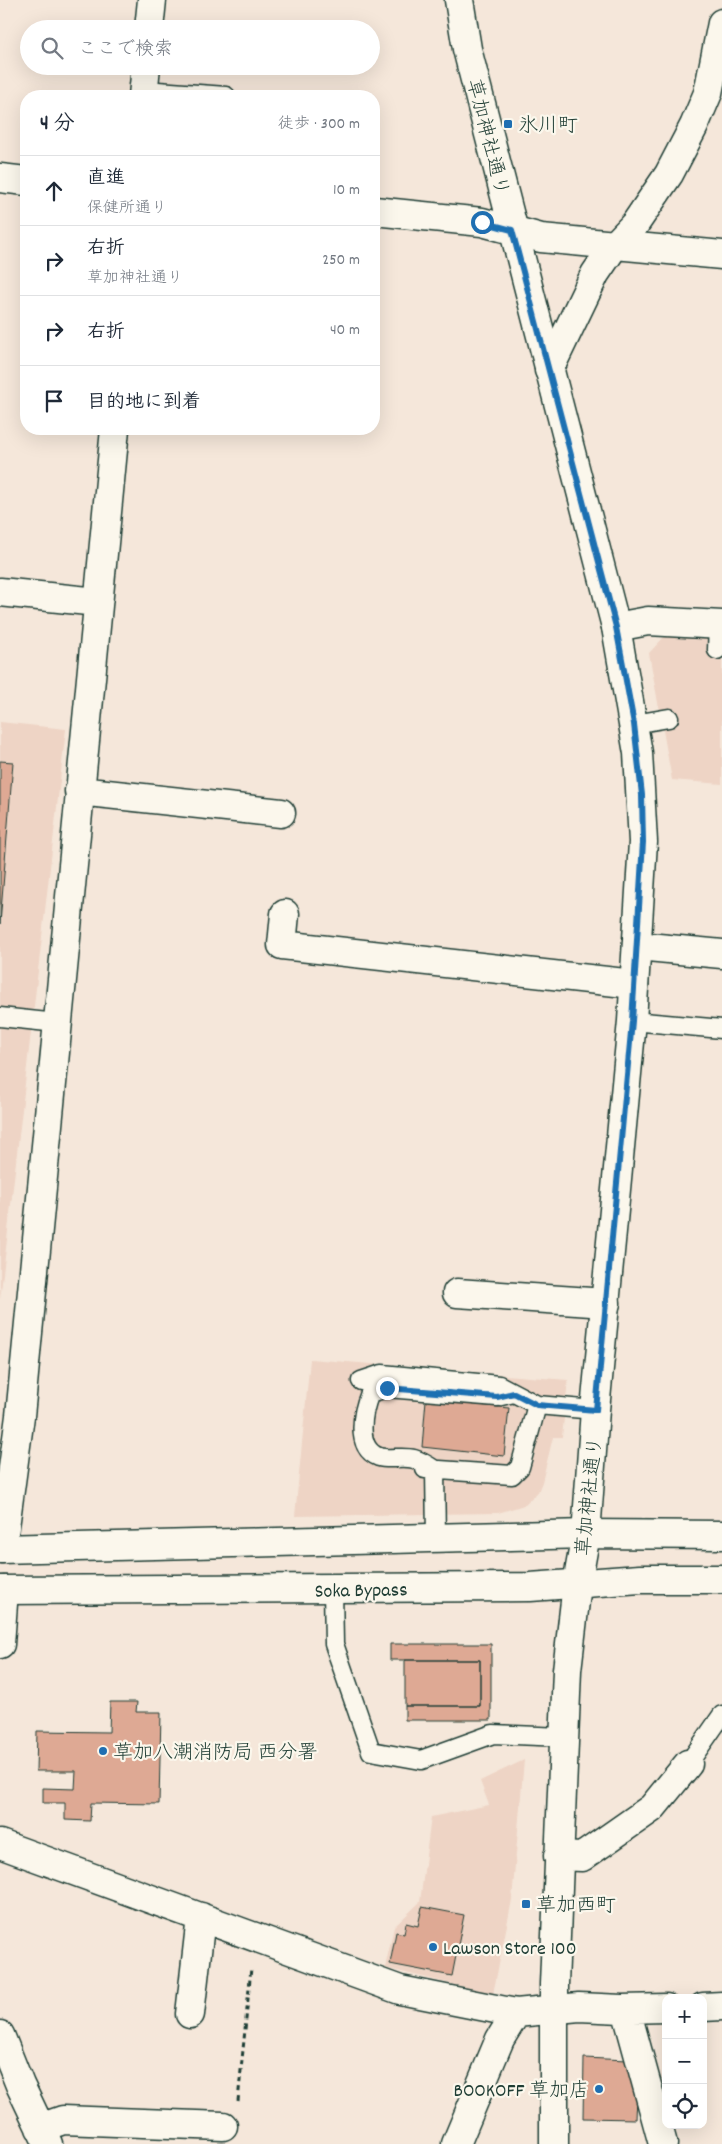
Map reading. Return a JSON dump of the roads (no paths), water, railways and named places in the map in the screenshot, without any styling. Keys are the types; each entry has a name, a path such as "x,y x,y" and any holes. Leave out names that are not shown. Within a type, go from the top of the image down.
{"main road":[{"path":"150,20 152,0"},
{"name":"草加神社通り","path":"459,0 467,49 512,230 616,627 639,761 643,842 632,1021 586,1534 577,1584 567,1670 558,1856 554,2010 554,2144"},
{"path":"549,370 595,274 614,246 635,224 669,174 694,126 708,93 722,24"},
{"path":"0,178 20,180"},
{"path":"380,212 482,222 541,238 722,255"},
{"path":"114,435 20,1416 1,1549 586,1534 722,1535"},
{"path":"0,592 98,602"},
{"path":"616,627 648,620 719,633"},
{"path":"79,791 281,813"},
{"path":"285,914 282,945 634,984"},
{"path":"637,946 722,954"},
{"path":"457,1293 606,1303"},
{"name":"Soka Bypass","path":"2,1590 530,1587 640,1580 722,1580"},
{"path":"0,1644 2,1590"},
{"path":"558,1856 582,1857 652,1808 688,1764"},
{"path":"0,1844 400,1990 516,2012 579,2007 662,2008"},
{"path":"190,2014 201,1917"},
{"path":"707,2007 722,2006"},
{"path":"626,2009 663,2144"},
{"path":"456,2144 500,2039 516,2012"},
{"path":"0,2035 10,2086 44,2136 63,2120 230,2115"}],"lane":[{"path":"144,84 185,90"},
{"path":"634,724 669,718"},
{"path":"0,1017 57,1023"},
{"path":"632,1021 722,1029"},
{"path":"361,1381 382,1374 451,1379 499,1385 537,1405 596,1410"},
{"path":"435,1470 415,1459 378,1457 366,1446 362,1419 370,1393 387,1388 497,1397 514,1393"},
{"path":"410,1468 512,1475 520,1467 537,1405"},
{"path":"435,1470 436,1538"},
{"path":"333,1589 334,1644 371,1752 421,1760 492,1734 564,1737"},
{"path":"688,1764 722,1715"}],"place":[{"name":"氷川町","path":"508,124"},
{"name":"草加八潮消防局 西分署","path":"103,1751"},
{"name":"草加西町","path":"526,1904"},
{"name":"Lawson Store 100","path":"433,1947"},
{"name":"BOOKOFF 草加店","path":"599,2089"}]}
